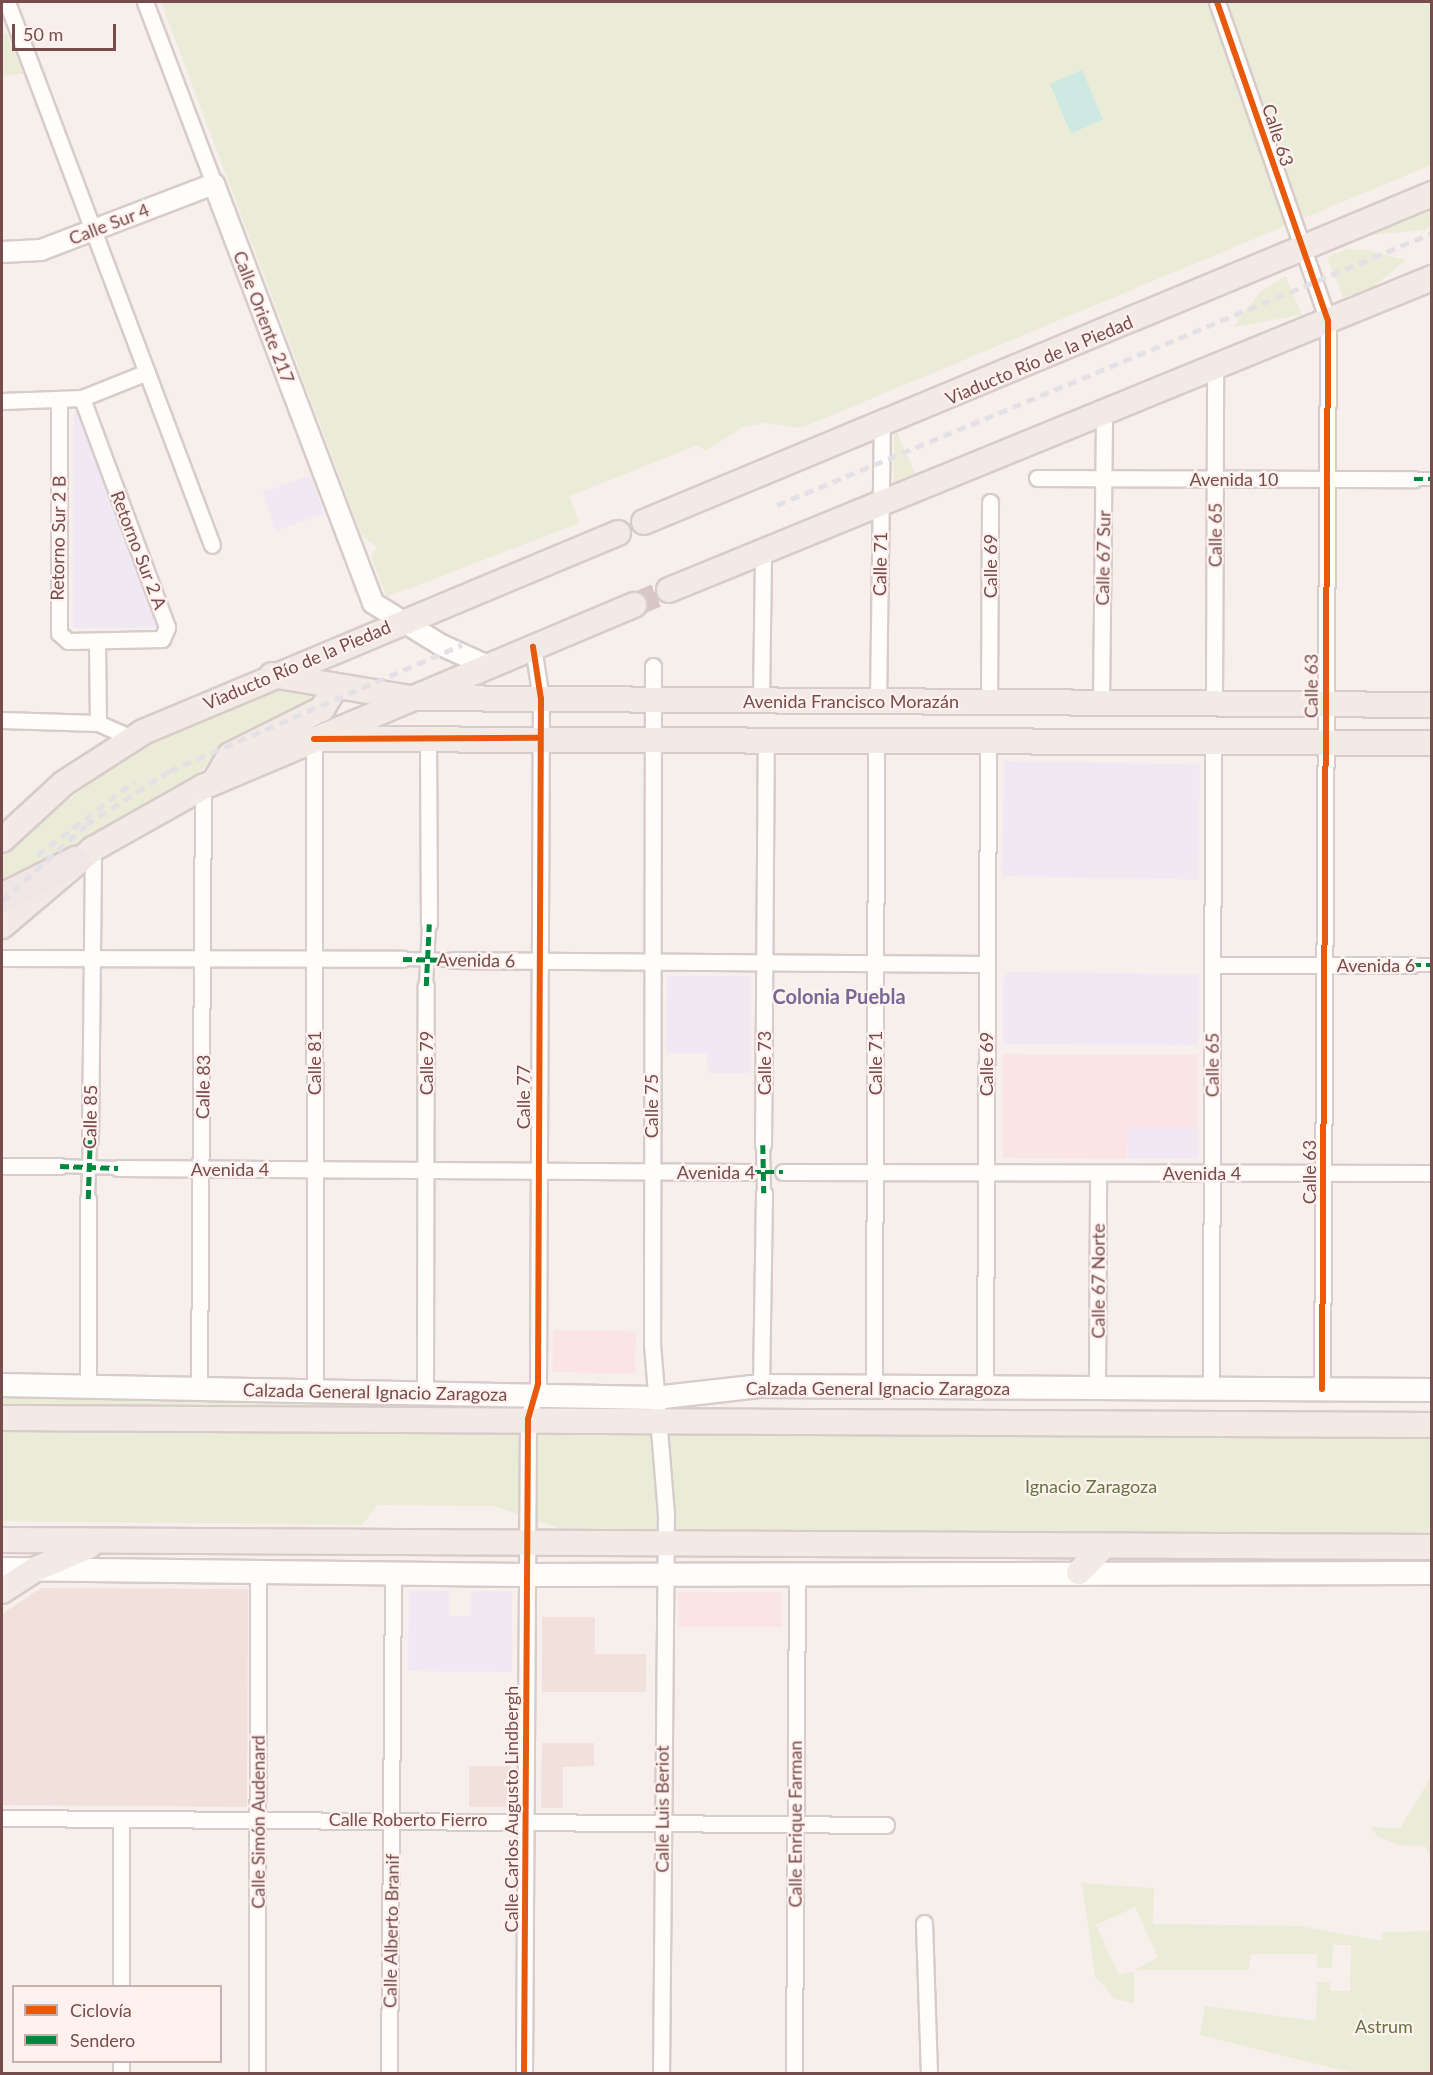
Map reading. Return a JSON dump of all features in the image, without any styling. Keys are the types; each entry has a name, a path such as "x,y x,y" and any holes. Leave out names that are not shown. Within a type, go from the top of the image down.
{"highway":[{"path":"2,898 84,855"}],"main road":[{"name":"Viaducto Río de la Piedad","path":"644,522 882,426 1431,194"},
{"path":"669,590 1431,278"},
{"name":"Viaducto Río de la Piedad","path":"2,840 44,801 131,738 399,621 618,533"},
{"path":"2,926 84,855 209,784 634,605"},
{"name":"Avenida Francisco Morazán","path":"272,675 409,698 1431,705"},
{"path":"209,784 230,755 322,709 335,687"},
{"path":"314,739 428,737 1431,743"},
{"path":"2,818 44,801"},
{"name":"Calzada General Ignacio Zaragoza","path":"2,1384 425,1390 538,1396 655,1409 1431,1425"},
{"name":"Calzada General Ignacio Zaragoza","path":"2,1418 528,1419 655,1409 761,1386 1431,1390"},
{"path":"2,1540 528,1545 1431,1547"},
{"path":"2,1591 36,1569 106,1541"},
{"path":"1059,1546 1077,1572"},
{"path":"1077,1572 1104,1546"},
{"path":"2,1569 528,1575 662,1572 797,1574 1431,1573"}],"street":[{"path":"7,2 212,545"},
{"name":"Calle Oriente 217","path":"145,2 374,603 399,621 488,666"},
{"name":"Calle 63","path":"1217,2 1301,249 1328,321 1322,1389"},
{"name":"Calle Sur 4","path":"2,252 41,250 214,184"},
{"name":"Calle 65","path":"1214,704 1215,367"},
{"path":"2,401 59,401 81,398 147,372"},
{"name":"Retorno Sur 2 A","path":"81,398 168,632 158,640 97,641"},
{"name":"Retorno Sur 2 B","path":"59,401 57,625 64,639 97,641"},
{"name":"Calle 67 Sur","path":"1101,703 1104,412"},
{"name":"Calle 71","path":"878,701 882,426"},
{"name":"Avenida 10","path":"1037,478 1431,479"},
{"name":"Calle 69","path":"989,702 990,502"},
{"path":"761,700 763,552"},
{"path":"97,641 98,723"},
{"name":"Calle 77","path":"528,1545 528,1419 538,1396 541,699 533,647"},
{"name":"Calle 75","path":"653,666 650,1171 655,1409 664,1468 664,1545"},
{"path":"2,720 98,723 131,738"},
{"name":"Calle 79","path":"425,1390 426,986 429,924 428,737"},
{"name":"Calle 81","path":"314,739 315,1387"},
{"name":"Calle 73","path":"761,1386 764,1193 758,1172 763,1145 765,740"},
{"name":"Calle 71","path":"874,1386 876,740"},
{"name":"Calle 69","path":"985,1387 988,741"},
{"name":"Calle 65","path":"1211,1389 1212,742"},
{"name":"Calle 83","path":"199,1388 204,958 209,784"},
{"name":"Calle 85","path":"84,855 92,958 88,1386"},
{"name":"Avenida 6","path":"2,957 987,964"},
{"name":"Avenida 6","path":"1212,965 1431,965"},
{"name":"Avenida 4","path":"2,1166 758,1172 1431,1173"},
{"name":"Calle 67 Norte","path":"1097,1389 1098,1173"},
{"name":"Calle Carlos Augusto Lindbergh","path":"524,2073 528,1545"},
{"name":"Calle Luis Beriot","path":"661,2073 662,1572 664,1545"},
{"name":"Calle Simón Audenard","path":"257,2073 258,1571"},
{"name":"Calle Alberto Branif","path":"389,2073 393,1573"},
{"name":"Calle Enrique Farman","path":"794,2073 797,1574"},
{"name":"Calle Roberto Fierro","path":"2,1818 525,1819 886,1825"},
{"path":"121,1985 122,1819"},
{"path":"924,1923 929,2073"}],"shaded area":[{"path":"80,411 161,628 73,628 74,414"},
{"path":"310,475 324,514 276,531 262,492"},
{"path":"1004,761 1200,764 1198,879 1002,876"},
{"path":"1008,972 1199,974 1198,1045 1003,1044 1003,979"},
{"path":"667,976 750,976 750,1073 708,1073 707,1053 666,1053"},
{"path":"1003,1054 1198,1055 1198,1128 1128,1128 1127,1159 1003,1158"},
{"path":"1128,1128 1198,1128 1198,1159 1128,1159"},
{"path":"553,1330 636,1331 635,1373 552,1372"},
{"path":"41,1588 248,1589 247,1807 2,1805 2,1614"},
{"path":"409,1590 450,1591 450,1616 471,1616 471,1591 512,1591 512,1672 408,1671"},
{"path":"678,1592 782,1592 782,1627 678,1627"},
{"path":"542,1617 595,1617 595,1654 646,1654 646,1692 542,1692"},
{"path":"542,1743 594,1743 594,1766 563,1767 563,1808 541,1808"},
{"path":"469,1766 511,1766 511,1807 469,1807"}],"green space":[{"path":"161,2 1431,2 1431,165 801,428 765,423 743,427 705,451 698,445 569,496 580,523 387,597 371,557 377,547 362,536"},
{"path":"7,33 23,74 2,76 2,34"},
{"path":"1431,211 1431,226 1425,230 1370,235"},
{"path":"1347,249 1367,250 1406,260 1374,286 1343,298 1327,257"},
{"path":"1286,276 1302,315 1233,327 1260,292"},
{"path":"897,433 919,481 894,491 894,435"},
{"path":"278,689 309,692 313,701 219,752 194,779 2,886 2,853 102,773 156,742"},
{"path":"2,1397 504,1406 504,1415 2,1406"},
{"name":"Ignacio Zaragoza","path":"485,1421 497,1433 593,1424 678,1434 1431,1435 1431,1538 564,1530 494,1506 378,1505 362,1525 2,1521 2,1427"},
{"path":"1431,1777 1431,1859 1425,1846 1400,1845 1378,1837 1371,1827 1400,1828"},
{"name":"Astrum","path":"1082,1883 1154,1888 1153,1924 1300,1926 1382,1941 1381,1932 1431,1931 1431,2073 1354,2073 1200,2035 1205,2006 1316,2021 1317,1982 1330,1982 1330,1991 1350,1991 1351,1945 1333,1945 1332,1968 1317,1968 1317,1954 1250,1954 1249,1970 1135,1970 1158,1957 1135,1907 1096,1925 1119,1975 1134,1971 1134,2003 1115,1999 1095,1976"}],"water":[{"path":"1082,70 1103,120 1071,133 1050,84"}],"tunnel":[{"path":"634,605 669,590"}],"railway":[{"path":"777,505 1432,233"},
{"path":"2,901 86,825 169,771 462,645"},
{"path":"37,855 135,781"}],"marked path":[{"path":"1414,479 1432,479"},
{"path":"426,986 429,924"},
{"path":"403,959 453,960"},
{"path":"1412,965 1432,965"},
{"path":"88,1199 90,1140"},
{"path":"763,1145 764,1193"},
{"path":"60,1166 118,1168"},
{"path":"752,1172 783,1172"}],"cycle path":[{"path":"1217,2 1328,321 1322,1389"},
{"path":"524,2074 528,1419 538,1383 541,699 533,647"},
{"path":"314,739 540,738"}],"district":[{"name":"Colonia Puebla","path":"839,996"}]}
